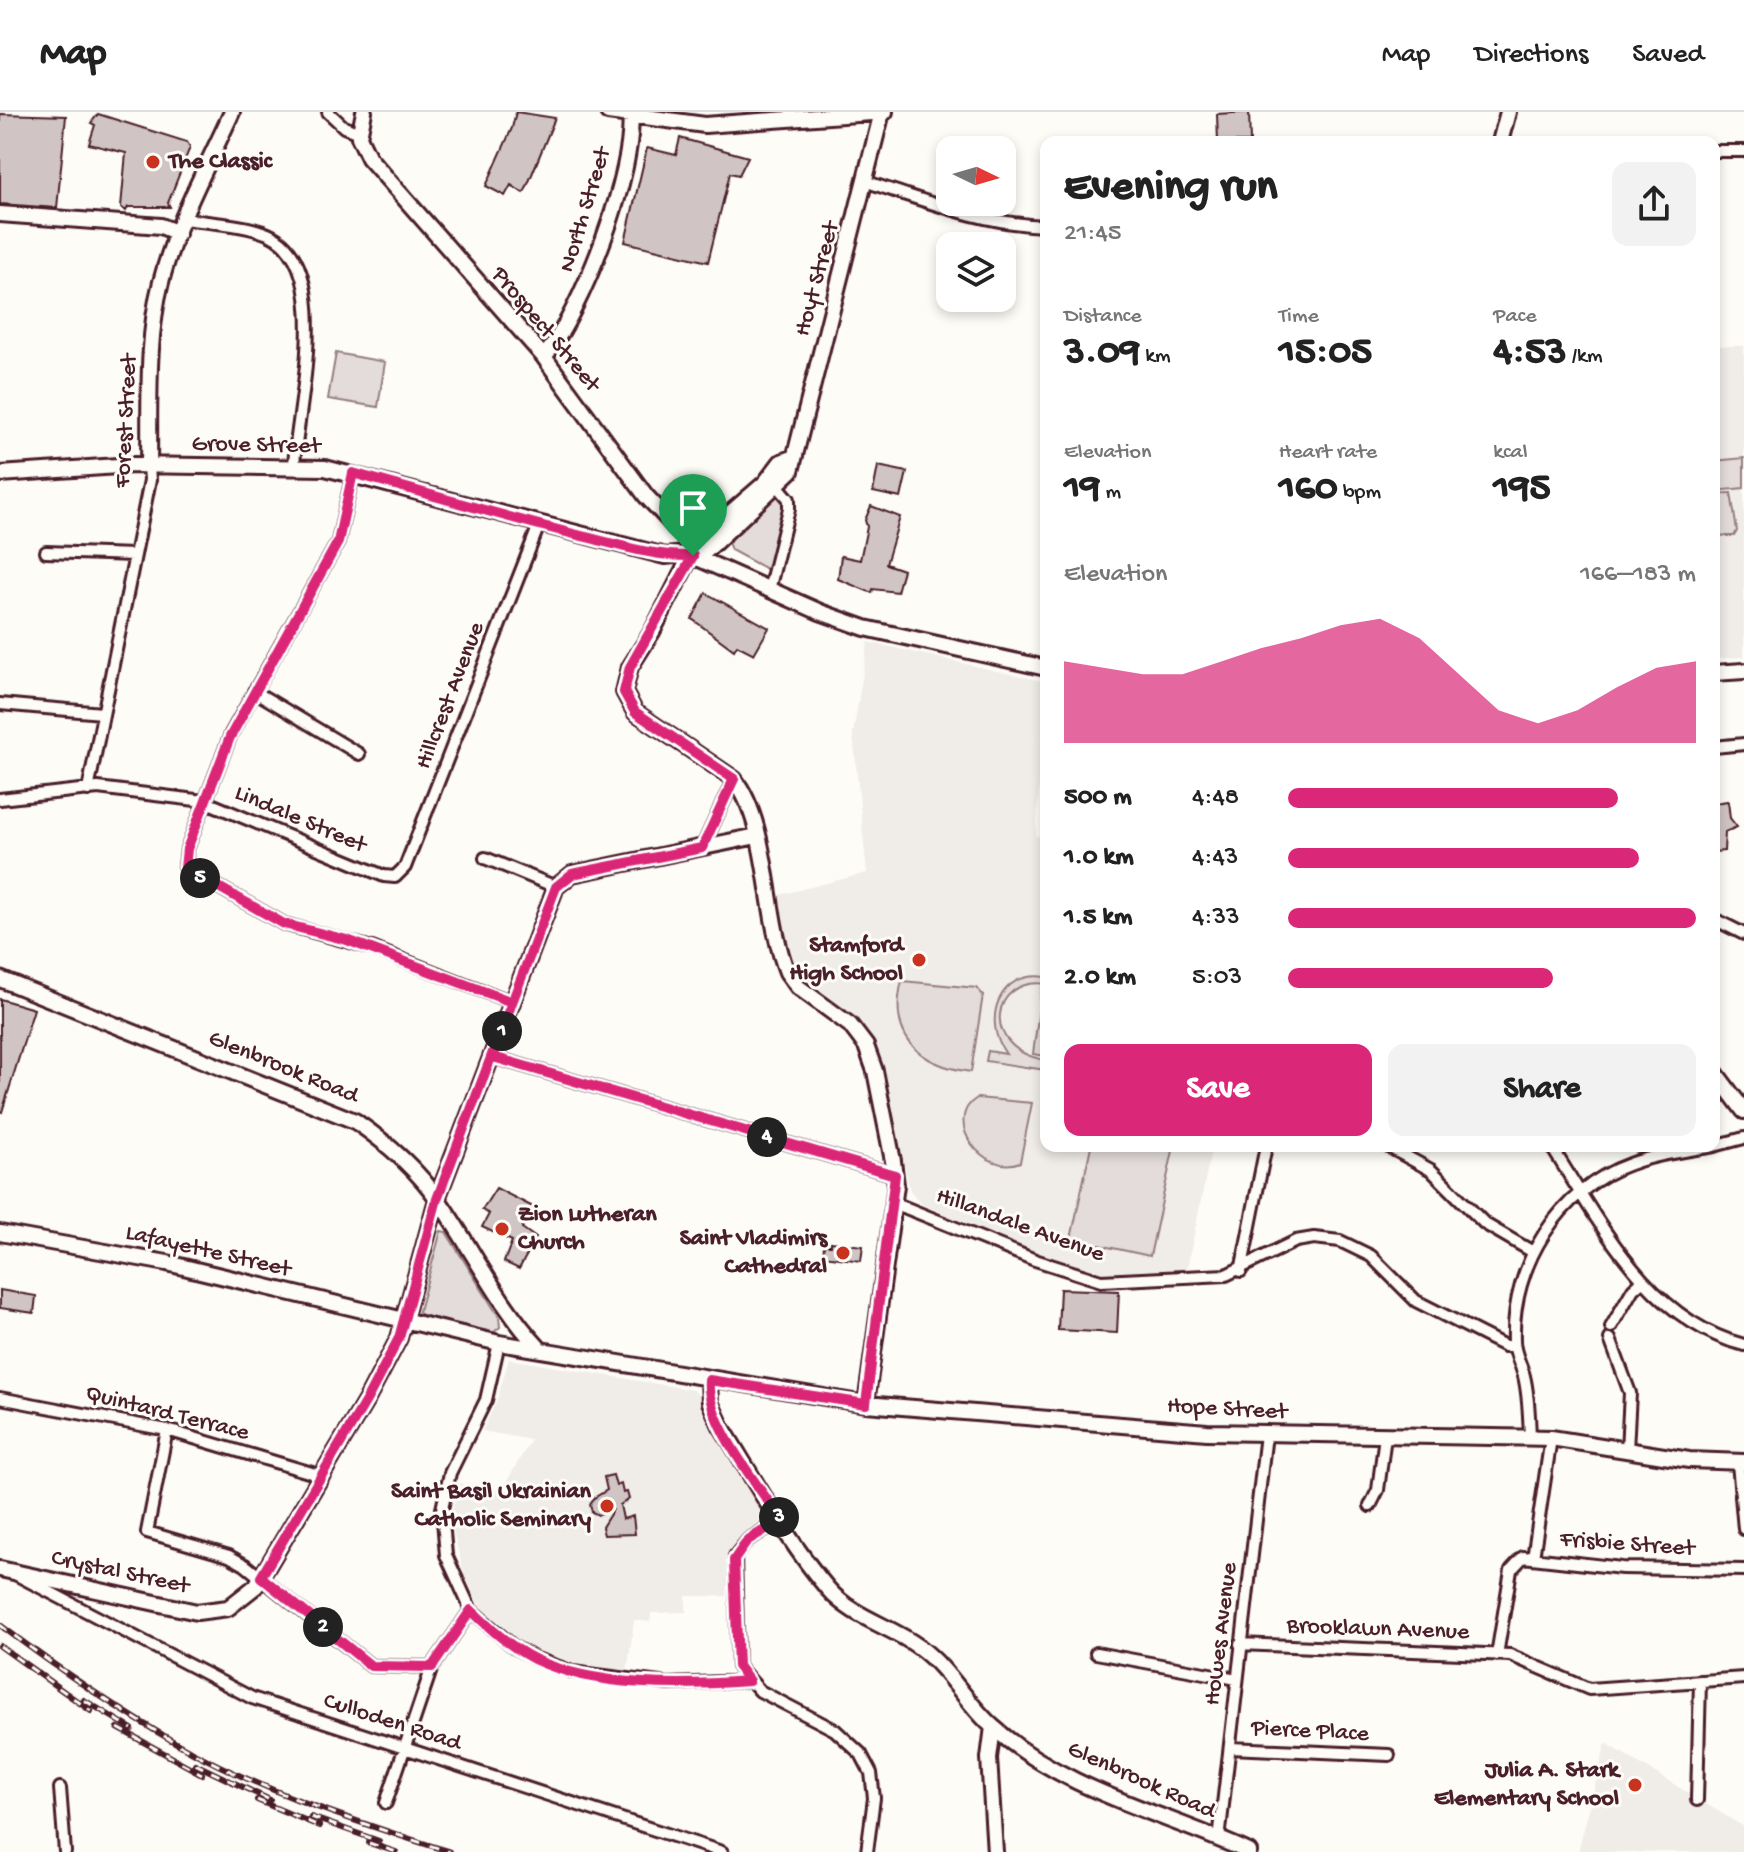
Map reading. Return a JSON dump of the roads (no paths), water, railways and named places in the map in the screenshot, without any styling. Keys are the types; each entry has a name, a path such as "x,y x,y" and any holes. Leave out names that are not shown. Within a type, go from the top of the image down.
{"street":[{"name":"Forest Street","path":"88,790 150,480 154,317 163,276 178,233 232,112"},
{"name":"Prospect Street","path":"328,112 344,127 359,135 360,146 405,202 544,357 646,496 683,535 693,556"},
{"path":"359,135 364,112"},
{"path":"608,112 705,125 752,117 883,112"},
{"name":"Hoyt Street","path":"693,556 705,552 719,540 791,471 883,112"},
{"path":"1502,136 1508,112"},
{"name":"North Street","path":"544,357 597,260 628,147 630,114"},
{"path":"1720,151 1744,151"},
{"path":"867,182 968,215 1010,225 1040,226"},
{"path":"0,214 161,226 178,233"},
{"path":"184,219 268,234 280,243 301,273 309,300 294,465"},
{"path":"794,457 781,462 765,483 699,540 630,667 624,692 635,712 734,779 747,798 781,957 798,987 850,1025 866,1046 875,1071 895,1175 894,1203 866,1404"},
{"name":"Grove Street","path":"0,474 149,466 294,465 353,473 539,525 665,556 693,556"},
{"path":"353,473 338,542 230,737 187,849 185,868 284,924 383,952 512,1002"},
{"path":"769,590 789,499 777,485"},
{"name":"Hillcrest Avenue","path":"395,877 405,867 539,525"},
{"path":"46,552 134,555"},
{"path":"693,556 865,628 1040,667"},
{"path":"1720,673 1744,671"},
{"path":"254,691 359,754"},
{"path":"0,704 102,713"},
{"path":"1720,746 1744,744"},
{"path":"702,848 734,779"},
{"name":"Lindale Street","path":"0,799 88,790 204,801 295,842 384,876 395,877"},
{"path":"485,858 556,887 572,874 757,836"},
{"name":"Crystal Street","path":"5,1570 207,1612 238,1602 261,1577 367,1399 405,1323 437,1199 556,887"},
{"path":"1720,922 1744,934"},
{"name":"Glenbrook Road","path":"0,979 355,1121 399,1155 437,1199 516,1324 539,1348"},
{"path":"493,1057 895,1175"},
{"path":"1720,1079 1744,1111"},
{"path":"1720,1144 1744,1138"},
{"path":"1241,1271 1265,1152"},
{"path":"1398,1152 1431,1170 1485,1224 1533,1252"},
{"path":"1555,1152 1579,1191 1661,1301 1708,1334 1744,1345"},
{"path":"1530,1437 1524,1379 1514,1346 1520,1291 1533,1252 1556,1217 1579,1191 1632,1163 1685,1152"},
{"name":"Hillandale Avenue","path":"894,1203 1090,1279 1210,1278 1241,1271 1296,1241 1314,1238 1340,1241 1371,1256 1408,1295 1424,1306 1505,1346 1514,1346"},
{"name":"Lafayette Street","path":"0,1233 167,1263 405,1323 499,1343 539,1348"},
{"path":"1627,1450 1630,1393 1611,1333 1633,1289 1643,1280"},
{"path":"499,1343 486,1400 450,1473 442,1509 446,1555 471,1610 514,1647 551,1666 573,1672 679,1685 749,1681"},
{"path":"539,1348 709,1380"},
{"name":"Glenbrook Road","path":"709,1380 708,1391 716,1418 815,1573 839,1601 927,1654 993,1727 1085,1784 1240,1850"},
{"name":"Hope Street","path":"709,1380 866,1404 991,1417 1266,1434 1551,1438 1705,1462 1741,1463"},
{"name":"Quintard Terrace","path":"0,1398 167,1430 322,1476"},
{"path":"167,1430 147,1532 229,1556 261,1577 371,1666 432,1667"},
{"name":"Howes Avenue","path":"1219,1839 1266,1434"},
{"path":"1370,1506 1378,1490 1385,1436"},
{"name":"Frisbie Street","path":"1551,1438 1533,1558 1622,1568 1744,1570"},
{"path":"1741,1463 1744,1529"},
{"path":"781,1520 748,1540 734,1560 738,1666 749,1681 772,1700 835,1730 861,1754 871,1773 874,1798 867,1852"},
{"name":"Brooklawn Avenue","path":"1240,1644 1497,1655 1513,1565 1523,1557 1533,1558"},
{"name":"Culloden Road","path":"5,1570 252,1698 722,1852"},
{"path":"63,1601 66,1583"},
{"path":"386,1803 432,1667 471,1610"},
{"path":"1096,1653 1237,1679"},
{"path":"1497,1655 1510,1655 1589,1689 1744,1678"},
{"path":"1697,1800 1700,1681"},
{"path":"993,1727 989,1758 995,1852"},
{"name":"Pierce Place","path":"1230,1748 1389,1755"},
{"path":"60,1788 65,1852"}],"railway":[{"path":"0,1625 109,1702 210,1761 311,1805 450,1852"},
{"path":"0,1646 91,1711"},
{"path":"84,1700 132,1729"},
{"path":"118,1728 202,1774"},
{"path":"195,1764 270,1800"},
{"path":"257,1800 319,1826"},
{"path":"311,1817 379,1841"},
{"path":"369,1843 396,1852"}],"place":[{"name":"The Classic","path":"153,162"},
{"name":"Stamford High School","path":"919,960"},
{"name":"Zion Lutheran Church","path":"502,1229"},
{"name":"Saint Vladimirs Cathedral","path":"843,1253"},
{"name":"Saint Basil Ukrainian Catholic Seminary","path":"607,1506"},
{"name":"Julia A. Stark Elementary School","path":"1635,1785"}]}
